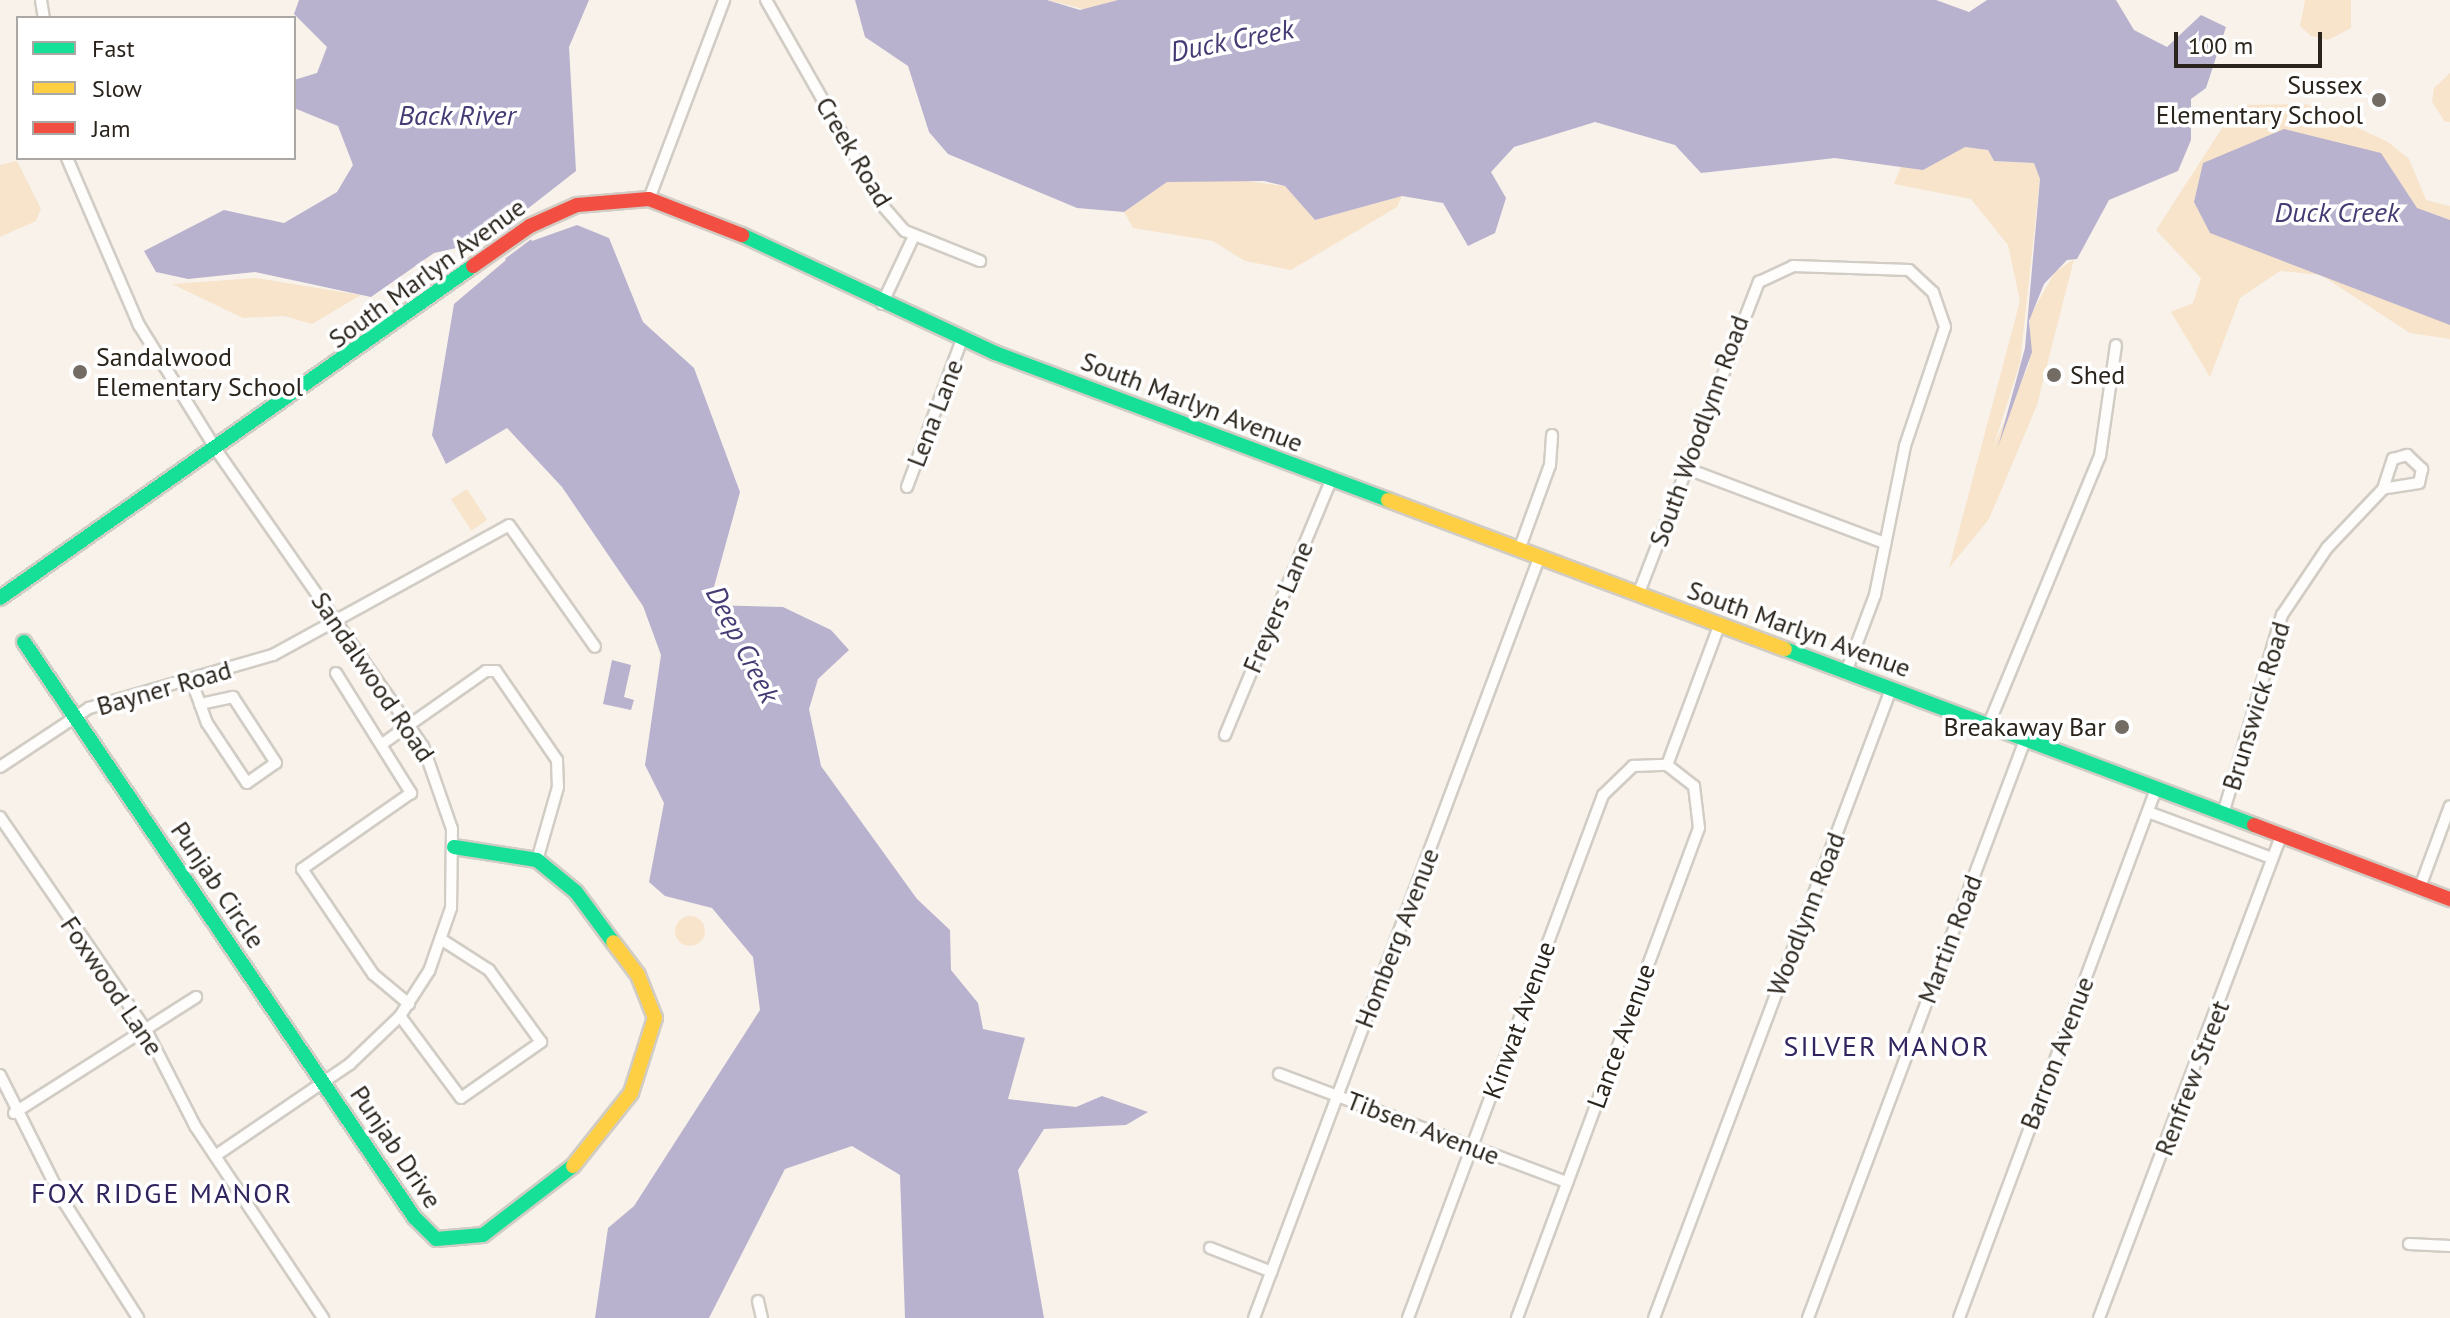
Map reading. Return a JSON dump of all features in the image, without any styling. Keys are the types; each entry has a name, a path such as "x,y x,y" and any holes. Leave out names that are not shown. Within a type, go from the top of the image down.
{"street":[{"path":"649,199 724,0"},
{"name":"Creek Road","path":"766,0 869,185 914,236 980,261"},
{"name":"Sandalwood Road","path":"68,160 115,281 217,451 408,724 443,791 454,847 455,884 442,940 400,1016 322,1081 215,1156"},
{"name":"South Marlyn Avenue","path":"0,598 217,451 530,226 577,205 649,199 707,218 882,304 962,339 2450,899"},
{"path":"882,304 914,236"},
{"name":"South Woodlynn Road","path":"1638,595 1747,301 1769,274 1793,266 1890,266 1918,276 1933,292 1943,338 1905,446 1885,543"},
{"name":"Lena Lane","path":"907,487 962,339"},
{"path":"1988,726 2100,456 2116,345"},
{"path":"1519,550 1550,465 1552,435"},
{"path":"1685,468 1885,543 1846,672"},
{"name":"Freyers Lane","path":"1225,735 1331,480"},
{"name":"Brunswick Road","path":"2223,814 2282,615 2327,548 2383,489"},
{"name":"Bayner Road","path":"0,767 74,715 273,655 334,617 431,574 509,525 595,647"},
{"name":"Homberg Avenue","path":"1254,1318 1539,558"},
{"path":"1667,765 1719,626"},
{"name":"Punjab Circle","path":"24,642 322,1081"},
{"path":"385,742 486,671 504,678 557,760 558,787 537,860 454,847"},
{"path":"336,673 385,742 411,793 302,869 373,974 409,1004"},
{"path":"191,680 200,704 247,783 276,763 233,697 200,704"},
{"name":"Woodlynn Road","path":"1654,1318 1891,689"},
{"name":"Martin Road","path":"1808,1318 2025,740"},
{"name":"Kinwat Avenue","path":"1408,1318 1603,795 1633,766 1667,765"},
{"name":"Lance Avenue","path":"1517,1318 1699,828 1694,786 1667,765"},
{"name":"Barron Avenue","path":"1959,1318 2156,789"},
{"path":"2420,887 2450,806"},
{"path":"2148,812 2272,858"},
{"name":"Foxwood Lane","path":"0,817 147,1032 215,1156 323,1318"},
{"name":"Renfrew Street","path":"2099,1318 2281,836"},
{"name":"Punjab Drive","path":"322,1081 436,1239 468,1242 483,1235 567,1175 631,1093 655,1018 638,975 601,921 537,860"},
{"path":"400,1016 461,1098 541,1042 489,970 442,940"},
{"path":"14,1113 147,1032 196,997"},
{"name":"Tibsen Avenue","path":"1279,1074 1567,1182"},
{"path":"0,1075 14,1113 138,1318"},
{"path":"2409,1244 2450,1246"},
{"path":"1210,1248 1272,1272"},
{"path":"758,1301 762,1318"}],"shaded area":[{"path":"1048,0 1118,0 1087,10"},
{"path":"2305,0 2351,0 2351,28 2328,40 2311,36 2300,26"},
{"path":"2450,73 2450,122 2445,122 2432,102 2434,88"},
{"name":"Duck Creek","path":"2306,104 2388,142 2409,159 2426,200 2450,206 2450,339 2410,333 2321,275 2280,271 2240,298 2210,377 2171,312 2193,303 2201,278 2156,230 2237,105"},
{"path":"1965,147 1988,150 1994,161 2035,163 2040,178 2020,363 1993,448 2029,364 2030,316 2055,272 2074,259 2037,405 1989,519 1949,568 2020,301 2008,245 1971,199 1894,184 1901,167"},
{"path":"17,161 41,209 36,221 0,237 0,165"},
{"path":"1239,180 1285,186 1315,220 1402,196 1397,207 1291,270 1245,261 1213,241 1133,228 1124,212 1167,182"},
{"path":"256,278 361,295 312,324 284,316 243,318 172,284"},
{"path":"467,489 487,520 471,530 451,499"},
{"path":"690,916 696,917 704,925 704,937 696,945 690,946 684,945 676,937 675,931 676,925 684,917"}],"water":[{"name":"Back River","path":"299,0 589,0 569,47 576,171 517,217 532,241 577,225 609,238 643,322 694,368 740,492 709,605 783,607 831,630 849,650 818,679 809,709 821,766 917,899 950,930 951,970 978,1003 983,1029 1025,1038 1008,1099 1076,1107 1102,1096 1148,1112 1126,1125 1044,1129 1018,1170 1044,1318 905,1318 900,1175 852,1146 785,1169 709,1318 595,1318 608,1228 634,1206 760,1010 753,957 712,908 665,896 649,882 664,803 645,765 661,655 643,606 562,487 507,428 446,464 432,435 454,304 506,260 491,240 434,253 371,297 255,272 188,279 156,272 144,251 224,210 284,223 337,192 353,165 338,126 296,109 296,79 317,73 327,47 294,14"},
{"path":"855,0 1047,0 1080,10 1118,0 1936,0 1969,12 1987,0 2116,0 2134,30 2167,47 2201,15 2226,27 2206,88 2191,99 2191,140 2178,171 2109,200 2077,259 2067,260 2044,284 2029,321 2032,352 1998,447 2025,348 2040,179 2034,163 1994,161 1988,150 1965,147 1923,170 1835,158 1701,173 1675,145 1595,122 1514,147 1491,172 1506,198 1495,233 1468,246 1443,203 1402,196 1315,220 1285,186 1264,181 1167,182 1124,212 1077,208 948,154 929,132 908,66 865,37"},
{"name":"Duck Creek","path":"2284,129 2381,153 2417,208 2450,220 2450,325 2210,233 2194,202 2203,163"},
{"path":"612,660 631,665 624,697 634,700 631,710 603,704"}],"pier":[{"path":"523,219 536,236 502,261 489,244"}],"traffic: fast":[{"path":"742,235 995,353 1388,500"},
{"path":"0,598 473,266"},
{"path":"24,642 414,1217 436,1239 483,1235 573,1166"},
{"path":"1785,649 2254,825"},
{"path":"454,847 537,860 576,892 613,942"}],"traffic: slow":[{"path":"1388,500 1785,649"},
{"path":"573,1166 631,1093 655,1018 638,975 613,942"}],"traffic: jam":[{"path":"473,266 530,226 577,205 649,199 742,235"},
{"path":"2254,825 2450,899"}],"place":[{"name":"Sussex Elementary School","path":"2379,100"},
{"name":"Sandalwood Elementary School","path":"80,372"},
{"name":"Shed","path":"2054,375"},
{"name":"Breakaway Bar","path":"2122,727"}],"district":[{"name":"SILVER MANOR","path":"1887,1046"},
{"name":"FOX RIDGE MANOR","path":"162,1193"}],"water label":[{"name":"Deep Creek","path":"743,644"}]}
